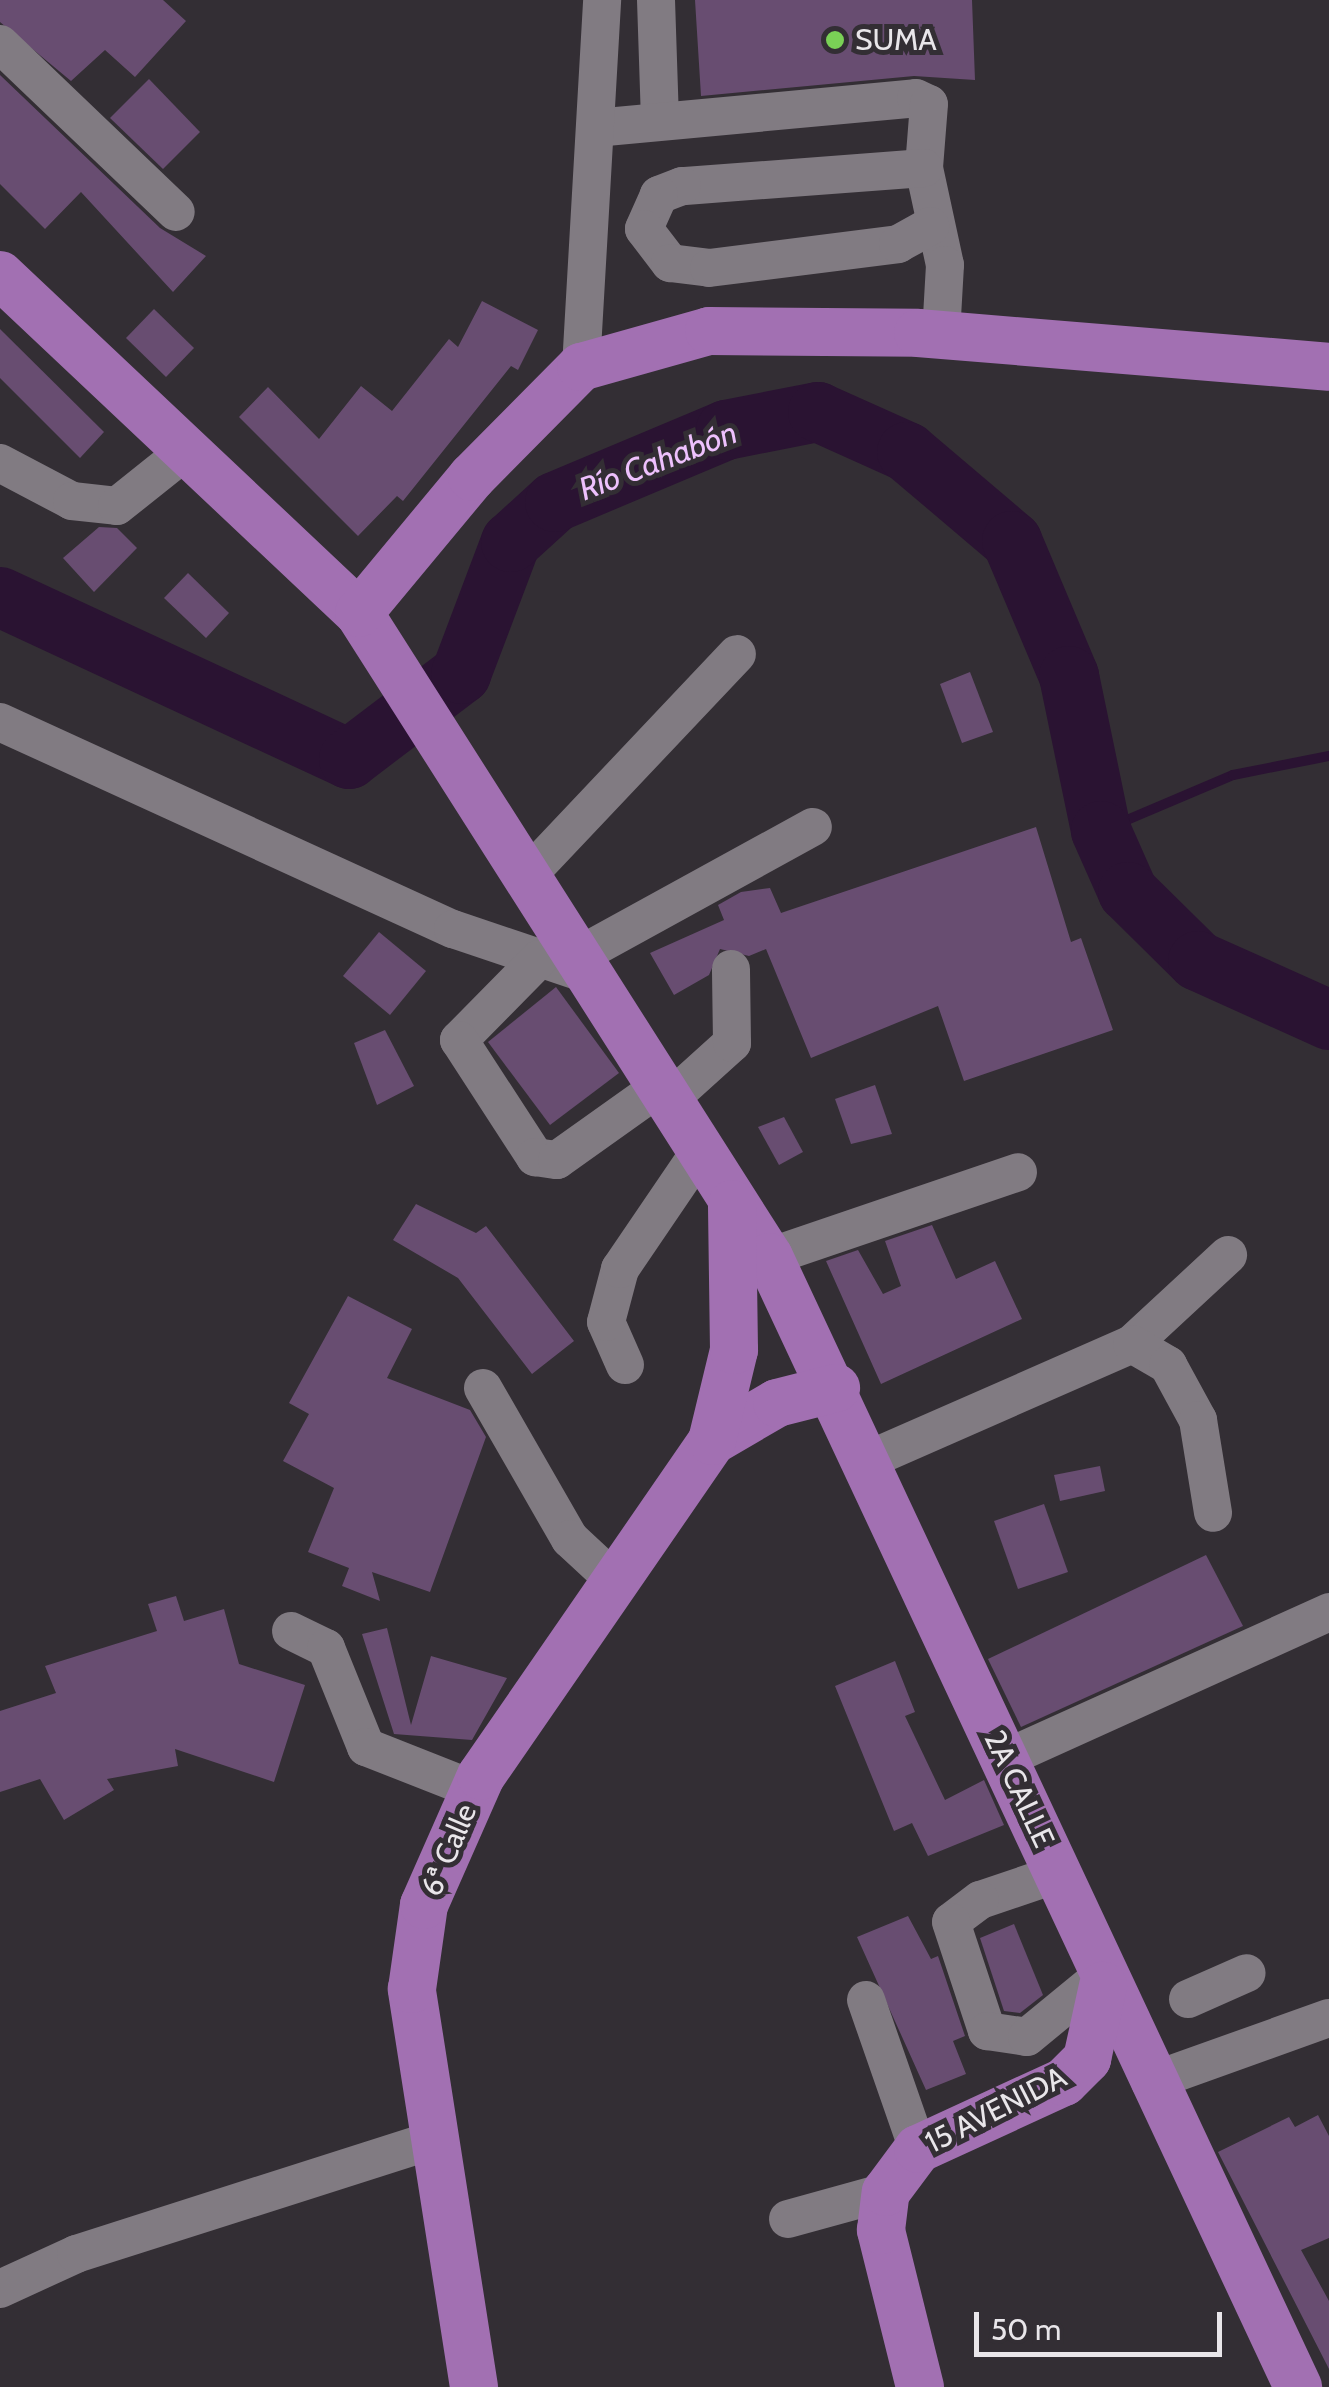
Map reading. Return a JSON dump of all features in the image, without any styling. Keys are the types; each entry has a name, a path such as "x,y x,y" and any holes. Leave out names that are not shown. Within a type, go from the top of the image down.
{"main road":[{"name":"2A CALLE","path":"0,275 371,630 528,875 569,963 665,1093 769,1257 836,1388 1058,1874 1101,1981 1298,2387"},
{"path":"371,630 472,477 581,367 709,332 941,335 1329,367"},
{"name":"6ª Calle","path":"474,2387 431,2142 412,1989 424,1905 475,1790 613,1579 712,1441 734,1350 731,1196"},
{"name":"6ª Calle","path":"712,1441 778,1403 836,1388"},
{"name":"15 AVENIDA","path":"883,2211 918,2149 1064,2082 1087,2058 1101,1981"},
{"path":"883,2211 920,2387"}],"street":[{"path":"581,367 602,0"},
{"path":"656,0 660,118"},
{"path":"0,44 176,212"},
{"path":"594,128 660,118 916,98 934,120 924,168 930,226 946,265 941,335"},
{"path":"924,168 682,186 659,194 644,228 670,262 709,268 898,244 930,226"},
{"path":"0,463 72,500 117,506 186,451"},
{"path":"528,875 737,654"},
{"path":"0,722 453,929 569,963"},
{"path":"731,969 732,1043 665,1093 557,1160 535,1157 459,1040 569,963 813,827"},
{"path":"625,1365 606,1322 620,1269 702,1150"},
{"path":"769,1257 1018,1172"},
{"path":"868,1460 1132,1344 1228,1255"},
{"path":"1132,1344 1168,1365 1198,1420 1213,1513"},
{"path":"483,1388 570,1539 613,1579"},
{"path":"1004,1758 1329,1612"},
{"path":"292,1631 326,1648 366,1747 475,1790"},
{"path":"1058,1874 980,1900 951,1922 987,2031 1027,2037 1101,1981"},
{"path":"1188,1999 1248,1973"},
{"path":"866,2000 918,2149"},
{"path":"1150,2082 1329,2018"},
{"path":"0,2290 76,2254 431,2142"},
{"path":"788,2219 883,2211"}],"building":[{"path":"0,0 163,0 186,21 135,77 105,50 71,81 0,22"},
{"name":"SUMA","path":"695,0 972,0 975,80 914,76 701,96"},
{"path":"0,75 160,228 206,256 173,292 81,192 45,229 0,184"},
{"path":"149,79 200,132 163,169 110,118"},
{"path":"482,301 538,330 518,370 511,366 403,501 397,496 358,536 239,417 268,387 319,439 361,386 392,411 449,339 458,347"},
{"path":"154,309 194,348 166,377 126,338"},
{"path":"0,329 104,432 80,458 0,378"},
{"path":"99,527 117,528 137,548 94,592 63,558"},
{"path":"188,573 229,613 206,638 164,598"},
{"path":"970,672 993,732 962,743 940,684"},
{"path":"1036,827 1071,942 1081,938 1113,1030 964,1081 938,1006 811,1058 766,949 749,956 720,949 709,975 674,995 650,953 724,920 718,905 741,892 770,888 781,913"},
{"path":"379,932 426,971 390,1015 343,976"},
{"path":"556,987 619,1073 550,1125 488,1042"},
{"path":"385,1030 414,1086 377,1105 354,1043"},
{"path":"875,1085 892,1134 851,1144 835,1099"},
{"path":"784,1117 803,1152 779,1165 758,1127"},
{"path":"416,1204 476,1233 486,1226 574,1341 532,1374 458,1278 393,1240"},
{"path":"932,1225 956,1279 995,1261 1022,1319 881,1384 826,1261 858,1250 883,1294 901,1286 885,1241"},
{"path":"348,1296 412,1329 387,1378 470,1410 486,1437 430,1592 372,1572 380,1601 342,1586 349,1568 308,1552 334,1488 283,1461 309,1414 289,1403"},
{"path":"1100,1466 1105,1491 1060,1501 1054,1475"},
{"path":"1044,1504 1068,1572 1018,1589 994,1521"},
{"path":"1206,1555 1243,1626 1021,1727 988,1659"},
{"path":"176,1596 184,1621 224,1609 239,1664 305,1685 274,1782 175,1749 178,1766 107,1779 114,1790 64,1820 40,1779 0,1792 0,1711 56,1693 45,1666 157,1631 148,1604"},
{"path":"387,1628 411,1725 431,1656 507,1678 472,1740 394,1734 362,1634"},
{"path":"895,1661 915,1712 905,1716 945,1800 984,1780 1004,1825 928,1856 912,1823 894,1831 835,1686"},
{"path":"908,1916 931,1959 938,1956 965,2036 953,2041 966,2074 926,2090 857,1937"},
{"path":"1014,1924 1043,1995 1020,2013 1004,2011 980,1938"},
{"path":"1318,2115 1329,2136 1329,2238 1301,2250 1329,2301 1329,2369 1218,2152 1289,2117 1295,2127"}],"waterway":[{"name":"Río Cahabón","path":"0,597 349,759 461,674 511,542 555,502 726,430 818,412 907,452 1012,541 1069,676 1101,831 1128,892 1198,961 1329,1020"},
{"path":"1101,831 1233,775 1329,756"}],"place":[{"name":"SUMA","path":"835,40"}]}
